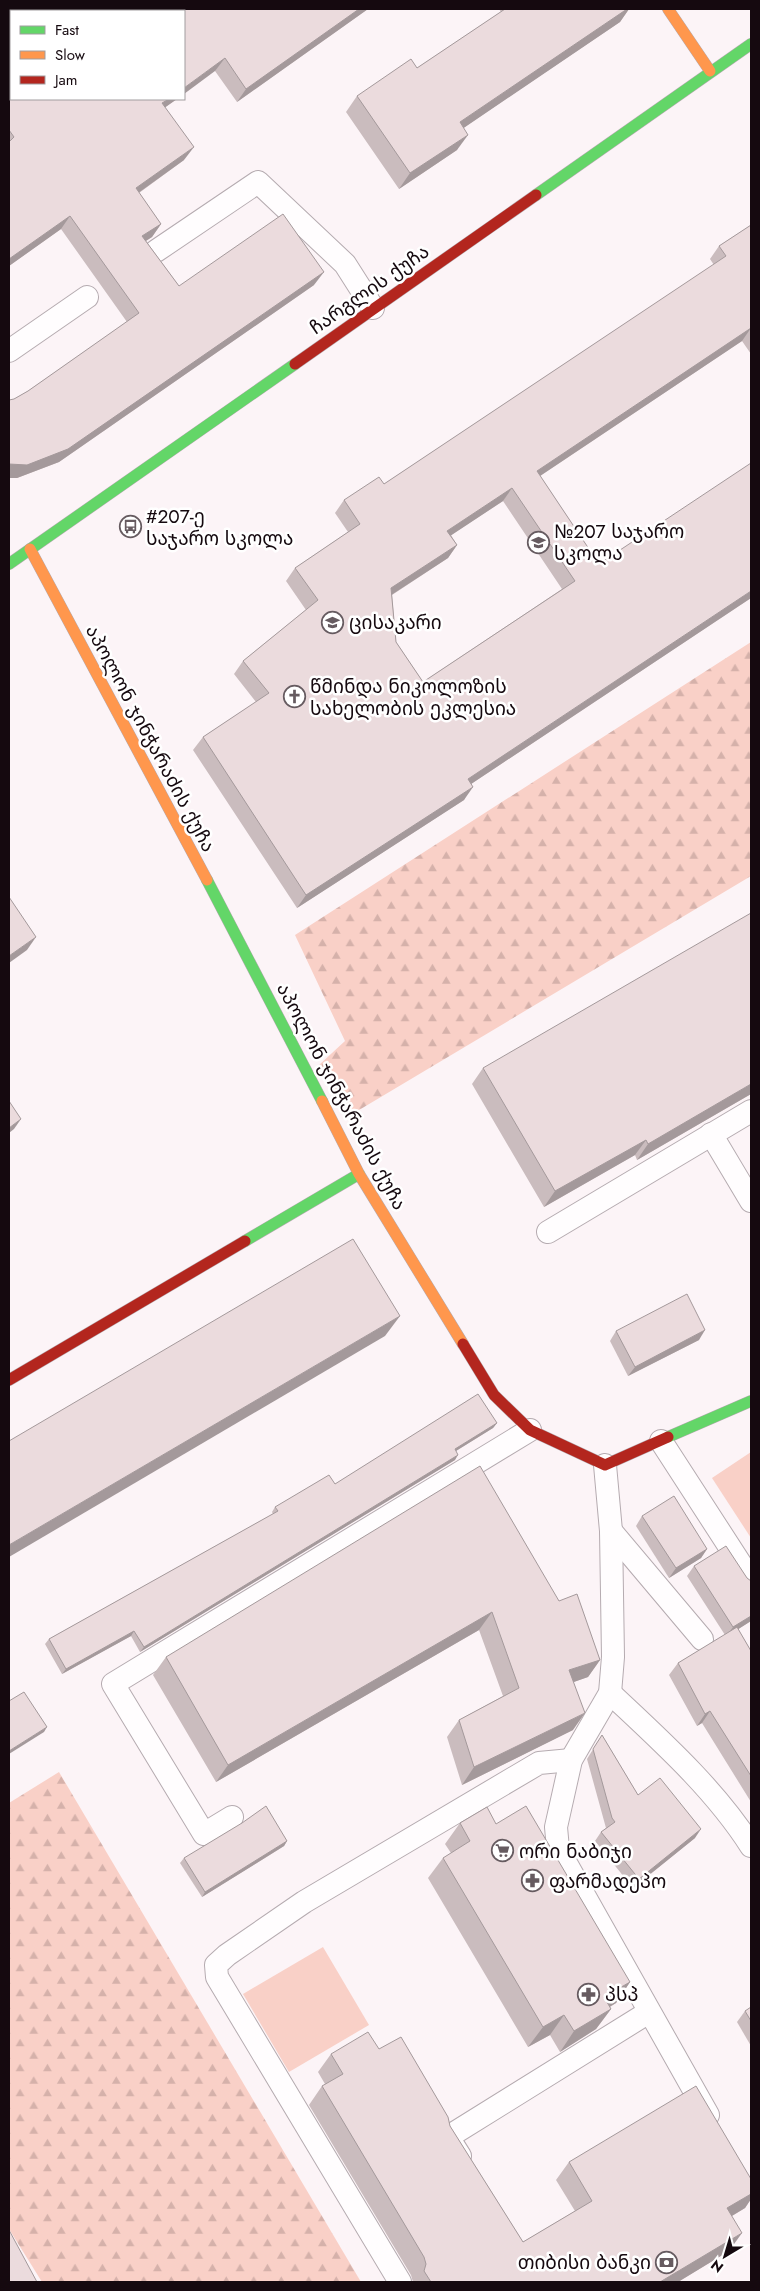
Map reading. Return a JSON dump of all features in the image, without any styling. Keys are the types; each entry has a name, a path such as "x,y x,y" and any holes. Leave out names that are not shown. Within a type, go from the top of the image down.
{"street":[{"path":"668,9 710,71"},
{"name":"ჩარგლის ქუჩა","path":"9,564 751,44"},
{"name":"აპოლონ ჯინჭარაძის ქუჩა","path":"30,549 252,964 359,1174 494,1395 530,1430 606,1465"},
{"path":"9,1380 359,1174"},
{"path":"606,1465 751,1401"}],"lane":[{"path":"156,251 258,182 345,264 373,308"},
{"path":"9,351 87,297"},
{"path":"548,1232 751,1111"},
{"path":"711,1134 751,1201"},
{"path":"232,1817 204,1834 113,1684 530,1430"},
{"path":"661,1441 751,1580"},
{"path":"606,1465 610,1531 613,1658 610,1693 571,1760 556,1827 558,1849 717,2131"},
{"path":"610,1531 702,1638"},
{"path":"610,1693 678,1757 739,1827 751,1846"},
{"path":"400,2282 217,1977 216,1965 227,1955 304,1902 539,1763 571,1760"},
{"path":"473,2177 448,2136 649,2012"}],"green space":[{"path":"751,642 751,876 349,1116 319,1065 345,1041 295,935"},
{"path":"751,1452 751,1538 712,1478"},
{"path":"59,1772 361,2282 42,2282 9,2229 9,1803"},
{"path":"323,1947 369,2025 289,2072 243,1994"}],"building":[{"path":"9,9 359,9 246,89 225,58 185,87 185,10 10,10 10,48"},
{"path":"505,9 627,9 460,122 468,135 410,173 357,96 411,59 417,68"},
{"path":"9,54 10,100 167,100 162,103 194,147 136,188 161,224 142,236 179,286 283,214 324,272 68,449 27,465 9,464 9,400 28,391 139,313 70,216 9,259 9,142 14,137 9,130"},
{"path":"751,225 751,328 537,471 599,564 751,463 751,591 468,779 473,787 306,895 203,737 269,693 243,661 318,600 295,568 360,524 344,500 379,477 384,484 726,256 719,246","holes":["512,488 575,581 423,682 396,642 391,588 457,545 447,531"]},
{"path":"9,897 36,937 9,956"},
{"path":"751,913 751,1084 648,1144 646,1140 555,1191 483,1068"},
{"path":"9,1101 21,1119 9,1128"},
{"path":"353,1239 400,1316 9,1545 9,1441"},
{"path":"687,1294 705,1330 635,1367 616,1331"},
{"path":"478,1394 497,1423 455,1449 458,1455 144,1647 134,1631 66,1669 49,1639 278,1511 275,1507 329,1475 335,1484"},
{"path":"480,1466 559,1601 577,1594 600,1660 569,1670 585,1713 474,1767 459,1720 519,1688 492,1612 228,1765 166,1657"},
{"path":"674,1496 707,1549 676,1568 642,1516"},
{"path":"726,1546 747,1578 751,1581 751,1616 733,1627 694,1566"},
{"path":"737,1627 751,1651 751,1776 710,1711 705,1714 678,1663"},
{"path":"24,1692 47,1727 9,1751 9,1701"},
{"path":"602,1735 638,1795 660,1778 701,1829 639,1879 601,1832 615,1822 612,1818 593,1749"},
{"path":"266,1806 287,1841 205,1892 184,1858 242,1823"},
{"path":"526,1806 630,1982 604,1997 611,2009 574,2031 564,2015 543,2027 443,1858 470,1841 460,1823 487,1807 496,1824"},
{"path":"751,2007 751,2021 745,2011"},
{"path":"368,2032 379,2049 401,2037 448,2117 450,2126 523,2242 592,2201 569,2162 696,2086 751,2179 751,2194 727,2208 742,2233 660,2282 431,2282 424,2271 426,2264 424,2257 322,2086 343,2074 331,2054"},
{"path":"9,2230 37,2282 9,2282"}],"traffic: fast":[{"path":"536,195 751,44"},
{"path":"9,564 295,364"},
{"path":"207,880 322,1101"},
{"path":"245,1241 359,1174"},
{"path":"668,1437 751,1401"}],"traffic: slow":[{"path":"668,9 710,71"},
{"path":"30,549 207,880"},
{"path":"322,1101 359,1174 463,1344"}],"traffic: jam":[{"path":"295,364 536,195"},
{"path":"9,1380 245,1241"},
{"path":"463,1344 494,1395 530,1430 605,1465 668,1437"}],"place":[{"name":"#207-ე საჯარო სკოლა","path":"130,527"},
{"name":"№207 საჯარო სკოლა","path":"538,542"},
{"name":"ცისაკარი","path":"333,622"},
{"name":"წმინდა ნიკოლოზის სახელობის ეკლესია","path":"294,697"},
{"name":"ორი ნაბიჯი","path":"503,1851"},
{"name":"ფარმადეპო","path":"533,1881"},
{"name":"პსპ","path":"589,1994"},
{"name":"თიბისი ბანკი","path":"667,2262"}]}
